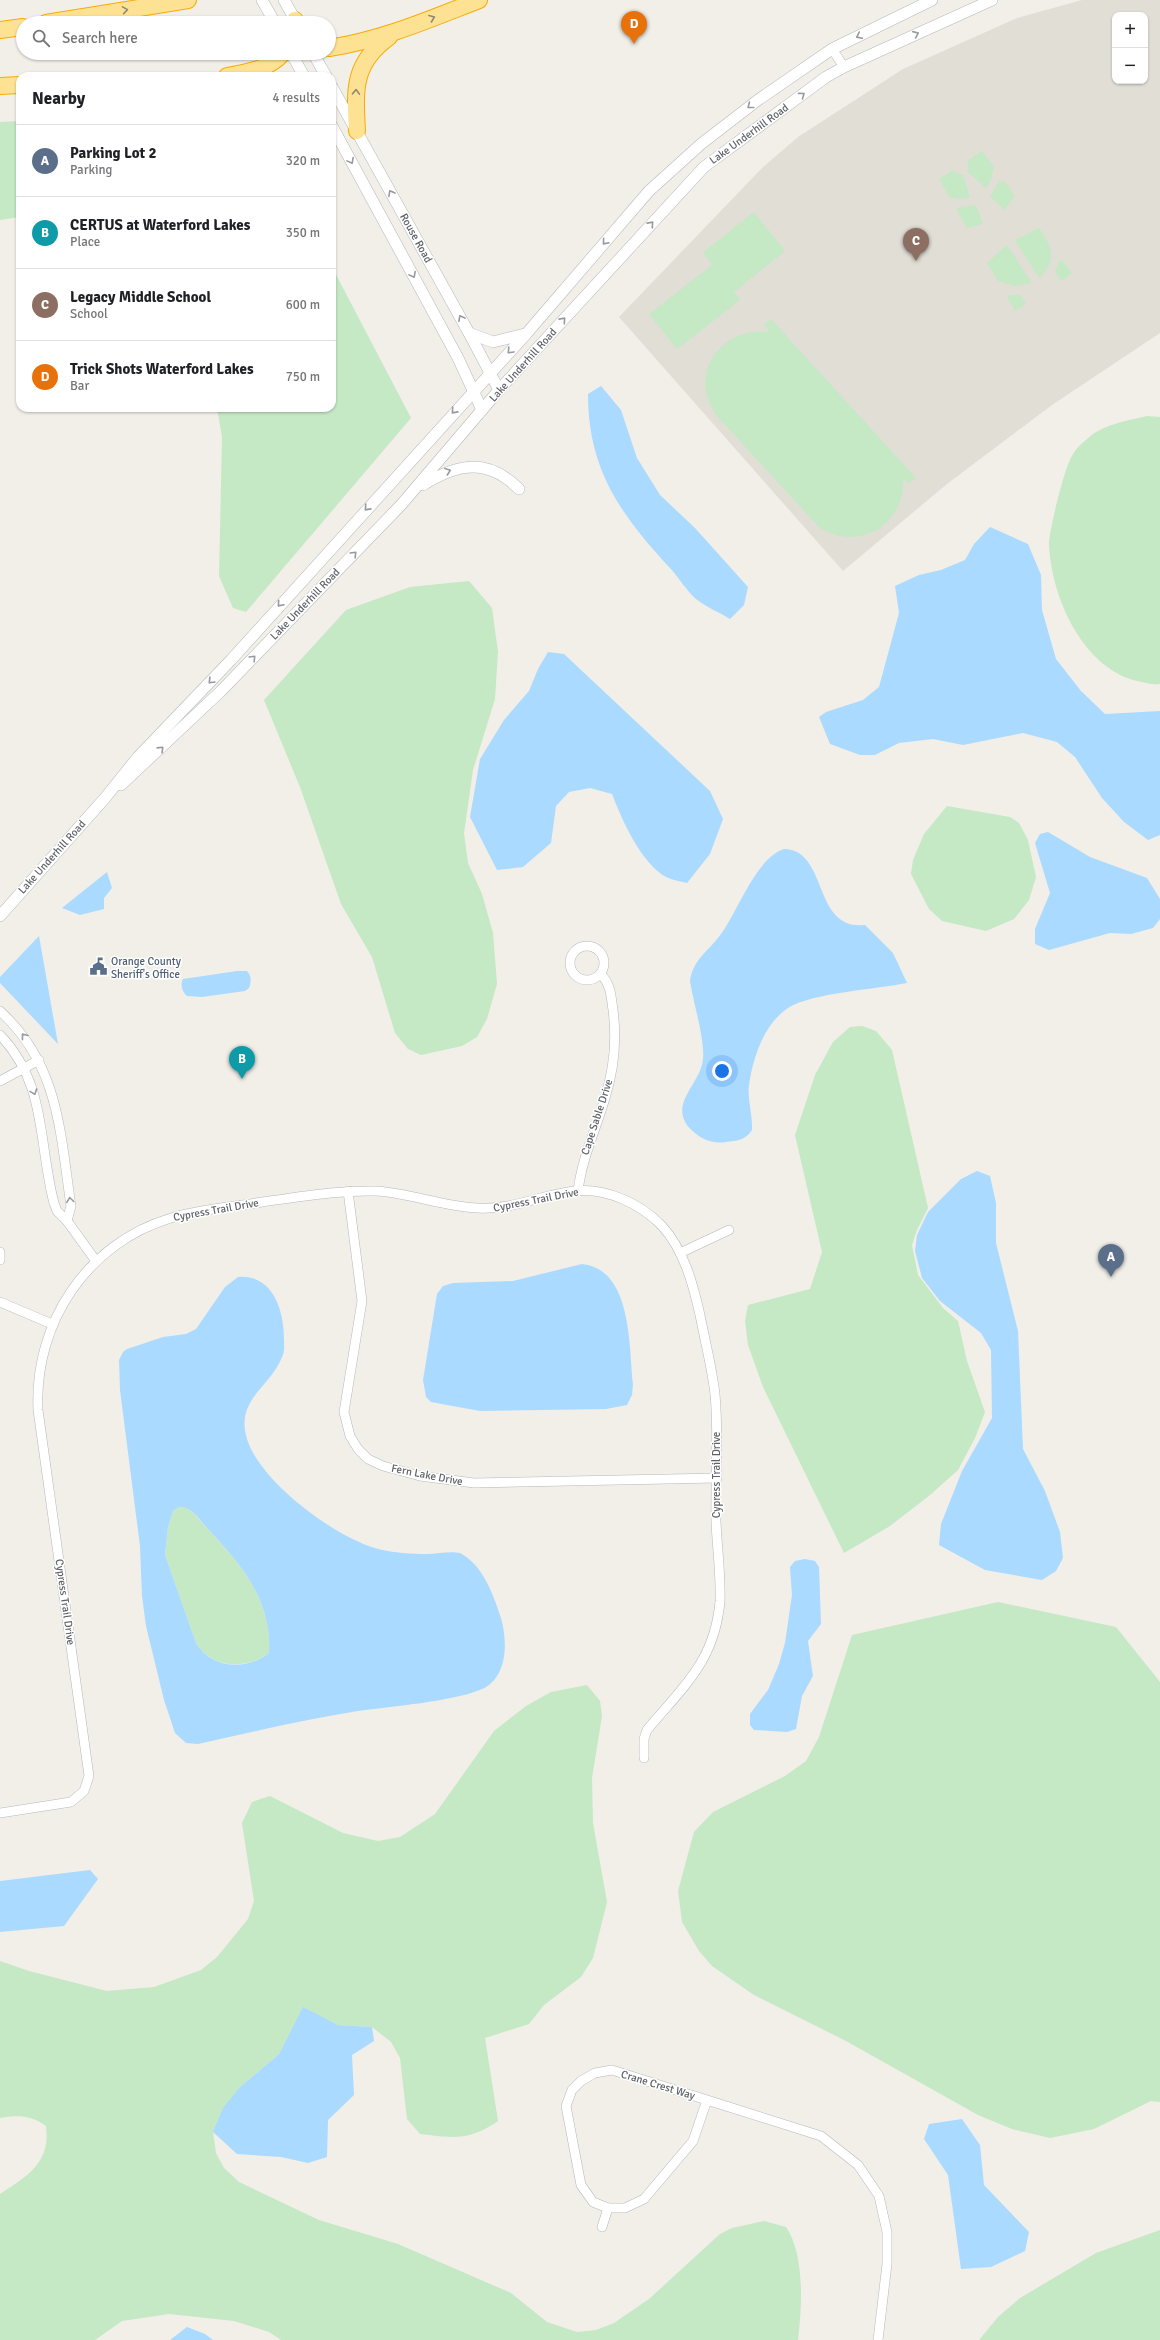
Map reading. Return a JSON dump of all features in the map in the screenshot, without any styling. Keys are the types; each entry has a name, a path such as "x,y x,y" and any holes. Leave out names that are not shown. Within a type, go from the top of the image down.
{"highway":[{"path":"89,16 188,0"},
{"path":"336,47 356,44 396,32 479,0"},
{"path":"0,30 16,28"},
{"path":"357,131 356,86 362,67 374,48 396,32"},
{"path":"250,72 271,64 275,60"},
{"path":"0,86 16,85"}],"street":[{"path":"262,0 270,16"},
{"path":"284,0 293,16"},
{"name":"Lake Underhill Road","path":"0,916 138,757 231,660 490,372 527,333 649,191 707,139 758,100 832,49 932,0"},
{"name":"Lake Underhill Road","path":"104,798 133,776 221,691 414,491 499,390 704,166 826,77 844,67 992,0"},
{"path":"832,49 844,67"},
{"path":"295,60 302,72"},
{"path":"317,60 324,72"},
{"name":"Rouse Road","path":"336,94 469,333 499,390"},
{"name":"Rouse Road","path":"336,133 474,391 482,410"},
{"path":"469,333 493,342 527,333"},
{"path":"414,491 442,473 466,467 481,467 498,472 519,490"},
{"name":"Cape Sable Drive","path":"578,1191 582,1165 605,1098 614,1060 615,1024 611,993 606,980 600,974"},
{"path":"0,1011 22,1033 39,1060 55,1103 71,1208 67,1221"},
{"path":"0,1035 24,1068 39,1108 56,1210 67,1221 96,1261"},
{"path":"0,1081 39,1060"},
{"path":"48,1164 64,1161"},
{"name":"Cypress Trail Drive","path":"0,1813 68,1803 76,1799 84,1791 89,1776 38,1410 40,1367 52,1324 69,1294 96,1261 128,1237 174,1217 348,1192 399,1194 456,1207 484,1208 509,1207 578,1191 606,1194 634,1205 660,1224 680,1253 695,1293 714,1385 717,1478 716,1520 720,1589 716,1630 710,1647 697,1672 645,1733 644,1758"},
{"name":"Fern Lake Drive","path":"348,1192 362,1301 345,1414 350,1436 358,1449 368,1459 383,1466 412,1474 474,1483 717,1478"},
{"path":"680,1253 729,1230"},
{"path":"0,1252 0,1260"},
{"path":"0,1302 52,1324"},
{"name":"Crane Crest Way","path":"707,2100 693,2141 644,2199 625,2208 608,2208 593,2202 581,2185 566,2106 572,2090 581,2081 595,2073 612,2070 707,2100 821,2136 858,2165 879,2196 887,2232 888,2264 878,2340"},
{"path":"602,2226 608,2208"}],"shaded area":[{"path":"1082,0 1160,0 1160,333 1052,405 947,484 843,571 619,317 762,168 798,137 903,69 1017,18"}],"green space":[{"path":"16,121 16,218 0,220 0,122"},
{"path":"982,151 994,167 991,180 986,188 967,171 969,167 967,161"},
{"path":"953,170 958,174 963,174 970,198 960,199 949,197 939,179"},
{"path":"1000,180 1004,181 1015,196 1004,210 990,196"},
{"path":"976,205 983,224 967,228 957,211 957,208"},
{"path":"754,212 785,251 734,292 740,300 677,349 649,314 712,265 703,252"},
{"path":"1039,228 1050,247 1051,259 1049,265 1039,278 1015,240"},
{"path":"1007,245 1032,283 1015,286 998,281 987,263"},
{"path":"1062,260 1072,273 1061,281 1055,272 1059,261"},
{"path":"336,275 411,418 246,612 233,608 219,576 222,437 218,412 336,412"},
{"path":"1020,295 1026,304 1015,311 1007,296"},
{"path":"771,319 916,478 909,484 903,478 902,495 896,509 888,521 876,530 863,536 848,537 833,534 818,526 717,416 708,400 705,384 707,369 714,356 724,345 737,337 752,332 770,332 764,325"},
{"path":"1147,416 1160,417 1160,684 1150,684 1133,680 1115,672 1098,659 1084,644 1063,607 1051,566 1049,546 1051,528 1061,486 1069,462 1078,447 1099,430 1115,424"},
{"path":"469,581 492,608 498,652 495,699 473,770 464,833 468,863 482,894 493,933 497,984 487,1019 477,1037 462,1046 421,1055 408,1049 395,1033 372,957 341,904 300,787 264,700 346,610 410,587"},
{"path":"947,806 1010,817 1019,823 1028,840 1036,877 1029,900 1014,919 986,931 942,921 929,909 911,874 913,860 924,834"},
{"path":"862,1026 876,1031 892,1050 928,1208 917,1230 912,1245 918,1275 943,1308 958,1321 967,1361 985,1412 975,1438 958,1470 930,1495 890,1526 844,1553 763,1387 748,1345 745,1321 748,1305 810,1289 822,1252 795,1135 815,1075 833,1042 850,1027"},
{"path":"179,1507 184,1507 194,1514 231,1555 252,1584 260,1600 269,1634 269,1653 260,1659 240,1664 220,1662 203,1652 196,1643 165,1555 168,1527 173,1511"},
{"path":"998,1602 1116,1627 1160,1682 1160,2102 1151,2101 1094,2129 1050,2138 1012,2129 978,2115 846,2041 754,1995 712,1966 699,1951 682,1922 678,1891 694,1832 713,1812 785,1776 806,1761 819,1737 852,1635"},
{"path":"587,1685 600,1701 602,1716 592,1778 593,1823 607,1902 593,1958 581,1977 544,2005 529,2024 485,2038 498,2121 478,2132 469,2135 452,2137 420,2134 407,2119 400,2058 391,2042 372,2027 338,2025 303,2008 279,2054 240,2087 213,2132 216,2153 224,2168 239,2182 319,2220 398,2244 511,2293 547,2322 577,2332 596,2330 614,2323 649,2299 720,2234 732,2228 764,2221 786,2227 796,2252 801,2282 798,2340 281,2340 269,2332 234,2321 169,2314 122,2321 95,2340 0,2340 0,2194 19,2181 35,2167 45,2150 47,2139 46,2126 40,2122 19,2116 0,2118 0,1961 29,1971 107,1991 154,1987 201,1970 217,1957 248,1919 254,1901 242,1823 252,1802 270,1796 343,1833 378,1841 400,1837 435,1814 494,1731 526,1706 551,1692"},
{"path":"1160,2230 1160,2340 979,2340 998,2317 1020,2298 1096,2253"}],"water":[{"path":"601,386 621,410 637,458 660,495 695,528 748,587 744,605 730,619 704,605 692,595 637,529 611,490 601,468 594,446 590,421 588,394"},
{"path":"990,527 1028,544 1041,575 1042,610 1056,659 1081,691 1105,714 1160,711 1160,835 1148,840 1124,822 1102,798 1075,757 1057,742 1023,733 963,745 933,739 899,743 875,755 860,755 830,744 819,717 826,712 863,700 879,687 899,613 895,586 919,575 941,570 965,560 974,544"},
{"path":"548,652 564,654 710,791 723,819 710,854 687,883 666,877 648,862 633,840 612,794 590,788 569,792 556,806 551,843 523,867 497,870 470,817 480,759 504,720 529,691 538,669"},
{"path":"1048,832 1090,857 1147,878 1160,899 1160,919 1153,928 1131,934 1110,933 1049,950 1035,944 1035,929 1050,893 1035,843 1040,834"},
{"path":"784,849 798,853 808,862 828,904 836,916 848,923 865,925 893,953 907,983 828,995 799,1003 788,1008 772,1023 766,1032 753,1063 749,1085 752,1130 744,1138 737,1140 722,1142 709,1141 695,1133 686,1123 682,1114 686,1096 701,1069 703,1059 701,1031 690,981 692,973 698,961 721,934 756,874 774,854"},
{"path":"107,872 112,888 104,898 104,909 80,915 62,908"},
{"path":"39,936 58,1044 0,983 0,977"},
{"path":"237,971 247,971 250,975 250,986 245,991 202,997 187,996 183,990 183,979"},
{"path":"977,1171 990,1176 996,1203 996,1243 1018,1331 1023,1449 1045,1491 1060,1532 1063,1558 1056,1571 1042,1580 985,1570 939,1545 941,1524 962,1471 992,1418 991,1350 981,1333 940,1301 922,1278 915,1251 917,1235 928,1212 961,1179"},
{"path":"582,1264 598,1269 610,1280 619,1294 625,1312 633,1384 632,1395 627,1405 606,1409 480,1411 431,1402 426,1397 423,1380 437,1294 443,1286 453,1283 513,1281"},
{"path":"238,1277 250,1278 260,1282 268,1288 274,1297 279,1307 284,1328 283,1355 277,1368 250,1404 246,1414 245,1425 247,1439 255,1456 267,1473 283,1490 302,1506 322,1521 361,1543 378,1549 402,1553 427,1554 452,1552 460,1553 468,1558 481,1573 491,1590 503,1626 505,1644 503,1663 495,1679 489,1685 478,1691 444,1699 333,1715 198,1744 186,1743 175,1733 164,1700 146,1626 142,1596 140,1546 120,1390 119,1360 123,1352 127,1349 163,1337 186,1334 196,1329 225,1287","holes":["179,1507 184,1507 195,1514 220,1542 252,1584 260,1600 269,1634 269,1653 260,1659 240,1665 220,1662 203,1652 196,1643 165,1555 168,1527 173,1511"]},
{"path":"805,1559 815,1561 819,1567 821,1624 808,1641 813,1676 802,1696 796,1729 787,1732 754,1730 750,1725 750,1714 768,1690 779,1664 785,1643 792,1595 790,1567 795,1561"},
{"path":"90,1870 98,1879 64,1926 0,1932 0,1881"},
{"path":"303,2007 338,2025 372,2027 374,2041 352,2055 354,2095 328,2120 327,2157 308,2163 281,2157 237,2154 213,2132 223,2108 240,2087 279,2054"},
{"path":"962,2119 980,2145 984,2185 1029,2232 1025,2251 991,2267 961,2269 948,2175 924,2139 929,2124"},
{"path":"187,2327 205,2334 213,2340 170,2340"}],"place":[{"name":"Trick Shots Waterford Lakes","path":"634,44"},
{"name":"Legacy Middle School","path":"916,261"},
{"name":"Orange County Sheriff's Office","path":"98,967"},
{"name":"CERTUS at Waterford Lakes","path":"242,1079"},
{"name":"Parking Lot 2","path":"1111,1277"}]}
